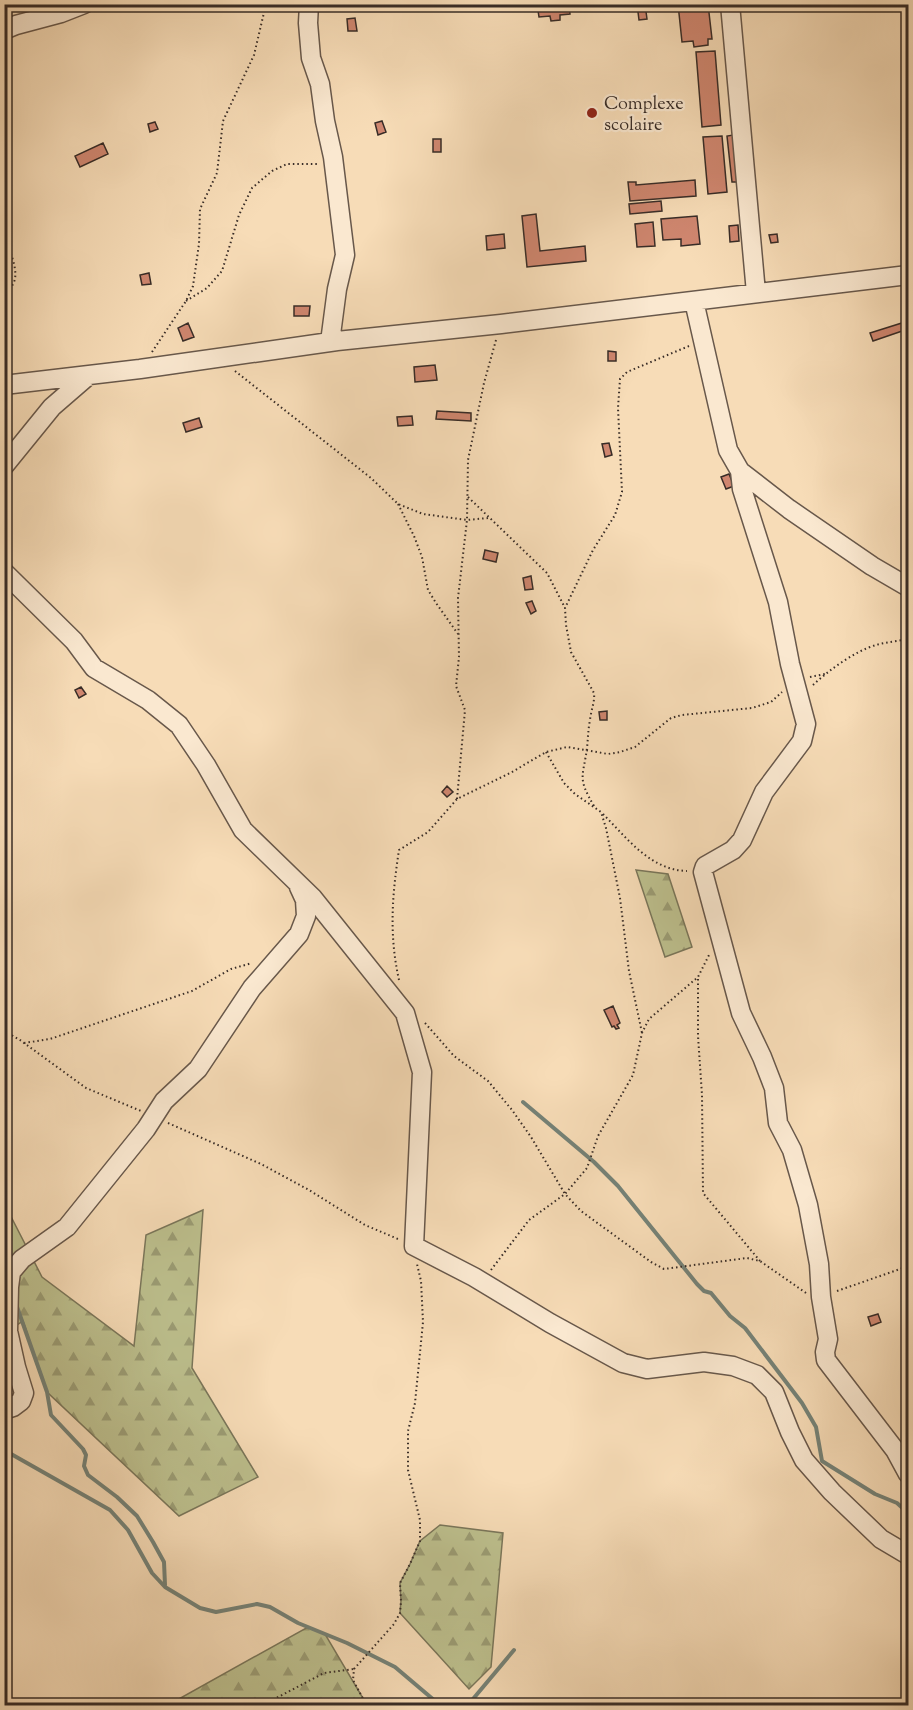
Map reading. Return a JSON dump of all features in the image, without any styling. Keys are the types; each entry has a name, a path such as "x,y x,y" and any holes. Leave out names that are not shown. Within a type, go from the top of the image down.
{"street":[{"path":"4,30 61,14 84,4"},
{"path":"309,4 310,58 320,84 334,164 345,255 337,289 330,342"},
{"path":"730,4 756,293"},
{"path":"4,385 140,369 330,342 909,275"},
{"path":"694,301 728,450 740,471 789,509 872,566 909,587"},
{"path":"4,466 52,407 89,375"},
{"path":"740,471 742,489 778,602 790,664 806,724 802,741 764,792 742,840 733,850 705,866 703,872 741,1012 774,1088 778,1123 792,1150 808,1205 819,1264 821,1297 828,1339 826,1360 895,1450 909,1474"},
{"path":"4,572 74,641 94,668 148,700 179,725 206,765 243,830 313,898 405,1013 422,1072 414,1246 623,1363 647,1369 704,1362 733,1366 757,1375 774,1392 804,1460 832,1492 881,1539 909,1555"},
{"path":"4,1410 14,1407 21,1401 24,1393 9,1331 11,1272 22,1259 67,1227 134,1143 164,1101 198,1069 252,988 299,934 306,916 305,900 297,883"}],"path":[{"path":"140,369 186,301 193,286 199,244 200,209 217,172 223,121 254,55 266,4"},
{"path":"186,301 207,288 222,271 239,215 252,188 272,171 286,164 334,164"},
{"path":"4,237 13,260 15,276 14,284 4,293"},
{"path":"457,799 465,710 456,686 459,598 467,520 468,460 484,383 501,324"},
{"path":"594,806 582,784 582,771 595,700 594,693 571,652 566,625 566,608 593,550 615,514 622,492 618,408 620,379 627,372 704,340"},
{"path":"218,358 371,478 398,504 422,557 428,590 459,635"},
{"path":"468,497 547,573 566,608"},
{"path":"398,504 423,514 467,520 488,518"},
{"path":"801,702 813,685 825,674 866,649 909,639"},
{"path":"405,1013 394,955 392,930 393,888 399,850 428,832 457,799 546,752 567,747 608,754 620,752 635,747 671,718 752,708 771,702 795,681 825,674"},
{"path":"546,752 564,783 574,794 601,812 638,850 661,866 675,870 686,871 705,866"},
{"path":"601,812 620,898 629,971 642,1033"},
{"path":"481,1282 530,1220 565,1194 587,1168 598,1136 633,1075 642,1033 650,1019 698,978 708,958 710,947"},
{"path":"24,1043 50,1039 192,991 231,969 279,955"},
{"path":"698,978 703,1193 760,1261 806,1293 821,1297 896,1270 909,1268"},
{"path":"424,1022 454,1056 488,1081 531,1137 565,1194 581,1211 651,1262 664,1269 747,1258 760,1261"},
{"path":"4,1031 86,1088 261,1164 366,1225 414,1246 421,1281 423,1322 415,1402 408,1431 408,1470 420,1520 420,1540 400,1583 400,1613 394,1624 354,1669 353,1680 367,1706"},
{"path":"261,1706 324,1672 354,1669"}],"green space":[{"path":"636,870 668,874 692,947 665,957"},
{"path":"4,1203 42,1277 134,1346 146,1235 203,1210 192,1368 258,1477 179,1516 47,1392 23,1321 5,1333"},
{"path":"440,1525 503,1533 491,1667 469,1689 400,1613 400,1583 420,1541"},
{"path":"308,1627 325,1634 367,1705 168,1705"}],"building":[{"path":"537,4 569,4 570,14 560,15 560,20 551,21 550,16 539,17"},
{"path":"637,4 645,4 647,19 639,20"},
{"path":"678,4 708,4 712,39 708,39 708,45 694,47 693,41 682,42"},
{"path":"355,18 357,31 348,31 347,19"},
{"path":"715,51 721,125 702,127 696,52"},
{"path":"382,121 386,132 378,135 375,123"},
{"path":"155,122 158,129 150,132 148,124"},
{"path":"733,135 738,182 732,182 727,136"},
{"path":"722,136 727,192 708,194 703,137"},
{"path":"433,139 441,139 441,152 433,152"},
{"path":"103,143 108,154 80,167 75,156"},
{"path":"695,180 696,196 630,201 628,182 636,182 636,185"},
{"path":"661,201 662,211 630,214 629,204"},
{"path":"536,214 540,251 585,246 586,261 527,267 522,216"},
{"path":"697,216 700,244 681,246 681,239 663,240 661,219"},
{"path":"653,222 655,246 637,247 635,224"},
{"path":"738,225 739,241 730,242 729,226"},
{"path":"504,234 505,248 487,250 486,236"},
{"path":"777,234 778,242 771,243 769,235"},
{"path":"149,273 151,284 142,285 140,275"},
{"path":"294,306 310,306 309,316 294,316"},
{"path":"905,322 908,329 873,341 870,333"},
{"path":"188,323 194,337 183,341 178,328"},
{"path":"608,351 616,352 616,361 608,361"},
{"path":"435,365 437,380 415,382 414,367"},
{"path":"437,411 471,413 471,421 436,419"},
{"path":"412,416 413,425 398,426 397,417"},
{"path":"199,418 202,427 186,432 183,423"},
{"path":"609,443 612,455 605,457 602,444"},
{"path":"729,474 734,486 726,489 721,477"},
{"path":"485,550 498,553 496,562 483,559"},
{"path":"531,576 533,589 525,590 523,578"},
{"path":"532,601 536,611 531,614 526,603"},
{"path":"81,687 86,694 79,698 75,690"},
{"path":"607,711 607,720 600,720 599,712"},
{"path":"447,786 453,792 447,797 442,792"},
{"path":"613,1006 620,1023 617,1025 619,1028 616,1029 612,1027 604,1010"},
{"path":"878,1314 881,1322 871,1326 868,1317"}],"waterway":[{"path":"523,1102 594,1162 618,1186 697,1284 704,1291 711,1293 730,1316 745,1328 802,1403 816,1427 822,1461 875,1494 897,1503 908,1513"},
{"path":"16,1304 47,1392 51,1415 83,1449 86,1455 84,1466 88,1475 137,1516 164,1562 165,1585"},
{"path":"4,1450 110,1510 128,1530 152,1573 165,1587 200,1608 216,1612 257,1604 270,1607 298,1623 347,1643 395,1667 441,1706"},
{"path":"473,1699 514,1650"},
{"path":"580,1706 584,1701"}],"place":[{"name":"Complexe scolaire","path":"592,113"}]}
